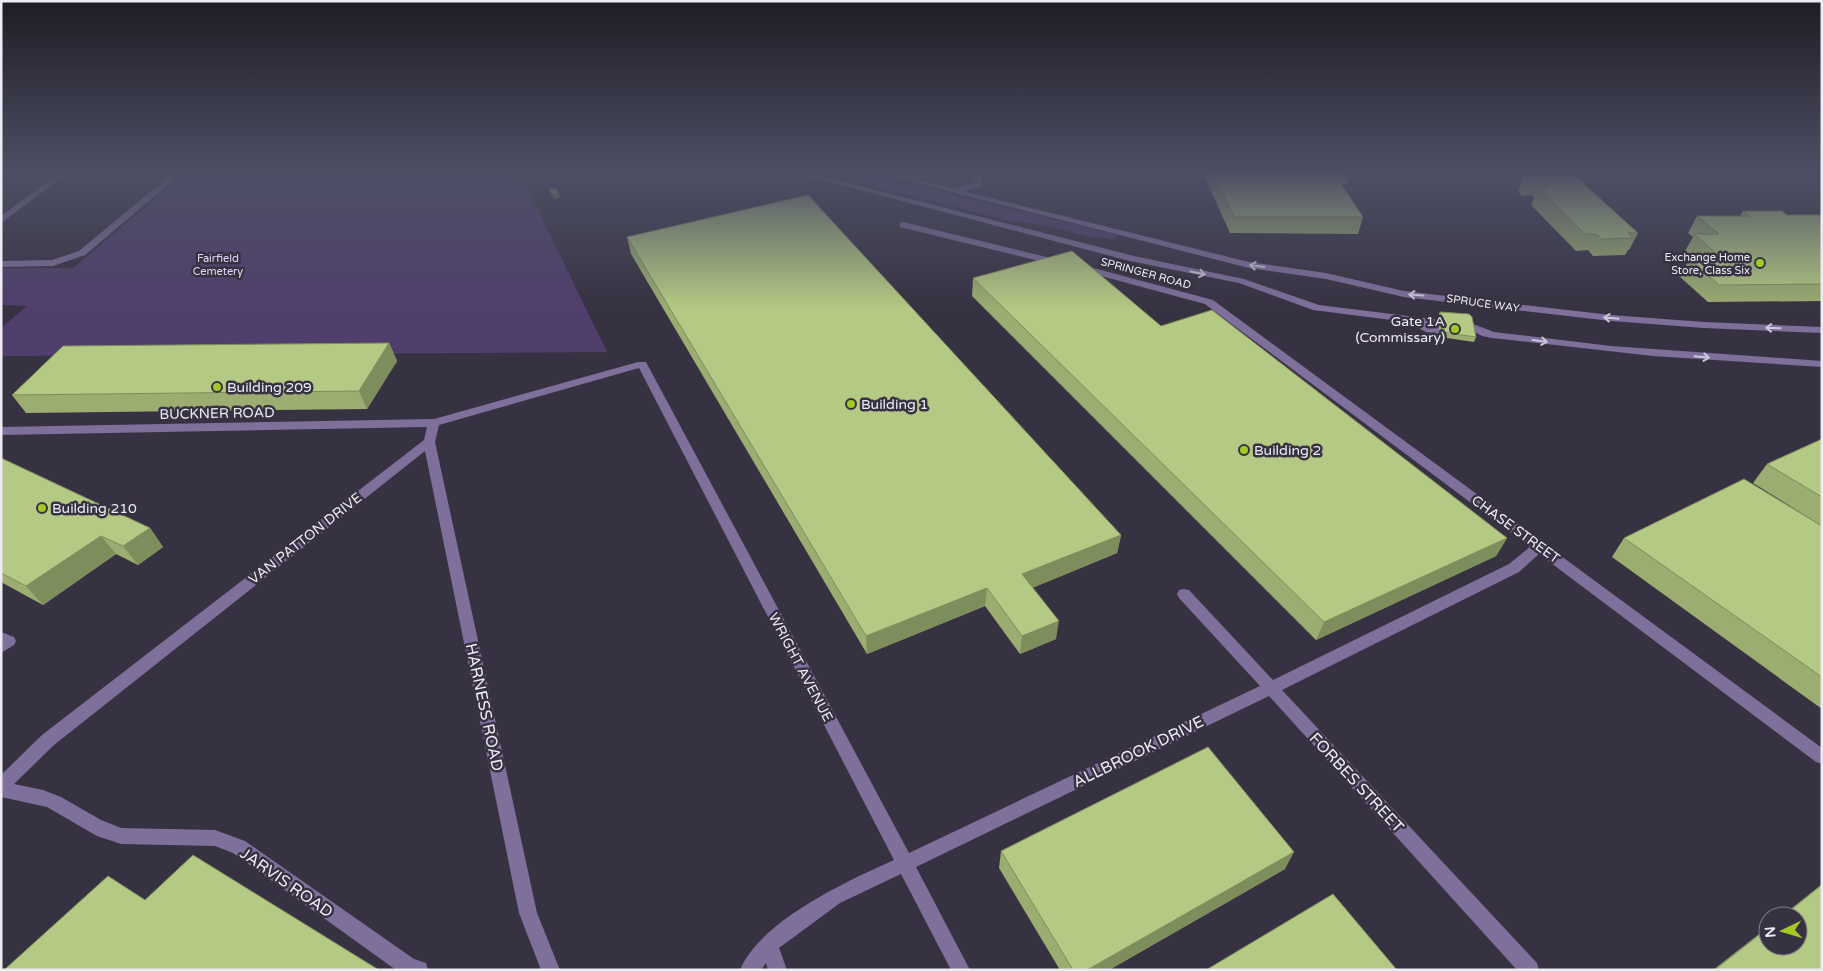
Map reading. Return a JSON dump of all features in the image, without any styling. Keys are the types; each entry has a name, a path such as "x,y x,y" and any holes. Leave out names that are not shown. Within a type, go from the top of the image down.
{"street":[{"path":"1,264 53,263 72,258 91,247 125,218"},
{"path":"975,218 1133,259 1241,281 1317,308 1403,318 1430,330 1475,337 1492,335 1584,347 1663,354 1822,364"},
{"name":"SPRUCE WAY","path":"1066,218 1249,265 1326,276 1404,294 1611,318 1704,325 1822,330"},
{"name":"SPRINGER ROAD","path":"903,225 1031,255 1209,302"},
{"name":"CHASE STREET","path":"1209,302 1822,758"},
{"name":"WRIGHT AVENUE","path":"434,423 642,364 961,970"},
{"path":"429,442 434,423"},
{"name":"BUCKNER ROAD","path":"1,431 434,423"},
{"name":"VAN PATTON DRIVE","path":"1,788 48,740 429,442"},
{"name":"HARNESS ROAD","path":"429,442 528,913 551,970"},
{"name":"ALLBROOK DRIVE","path":"748,970 768,944 834,897 1271,688 1514,568 1539,547"},
{"name":"FORBES STREET","path":"1184,594 1530,970"},
{"name":"JARVIS ROAD","path":"1,788 54,801 97,828 111,834 121,836 215,838 239,847 410,968 419,970"},
{"path":"768,944 778,970"}],"green space":[{"name":"Fairfield Cemetery","path":"132,218 542,218 607,352 1,356 1,328 27,306 1,305 1,268 73,268"},
{"path":"999,218 1049,218 1117,235 1114,239 1091,237 1043,225"}],"building":[{"name":"Building 1","path":"708,218 829,218 1121,535 1022,574 1059,621 1022,636 987,588 866,636 627,237"},
{"path":"1569,218 1622,218 1638,233 1628,233 1634,238 1602,239 1596,234 1585,234"},
{"name":"Exchange Home Store, Class Six","path":"1700,218 1822,218 1822,284 1719,285 1690,259 1723,259 1694,234 1719,234"},
{"name":"Building 2","path":"1072,251 1161,326 1212,310 1507,538 1324,622 973,278"},
{"name":"Gate 1A (Commissary)","path":"1440,312 1469,314 1472,317 1476,337 1442,332"},
{"path":"389,343 359,391 12,395 63,346"},
{"path":"1822,439 1822,497 1767,464"},
{"name":"Building 210","path":"1,458 150,528 123,546 101,536 26,586 1,573"},
{"path":"1744,479 1822,526 1822,677 1624,538"},
{"path":"1208,747 1294,852 1087,970 1073,970 1001,851"},
{"path":"193,855 379,970 4,970 108,876 145,900"},
{"path":"1822,885 1822,970 1719,970 1717,968 1758,936 1758,956 1808,956 1808,906 1796,906"},
{"path":"1333,894 1397,970 1206,970"}],"place":[{"name":"Exchange Home Store, Class Six","path":"1760,263"},
{"name":"Gate 1A (Commissary)","path":"1455,329"},
{"name":"Building 209","path":"217,387"},
{"name":"Building 1","path":"851,404"},
{"name":"Building 2","path":"1244,450"},
{"name":"Building 210","path":"42,508"}]}
